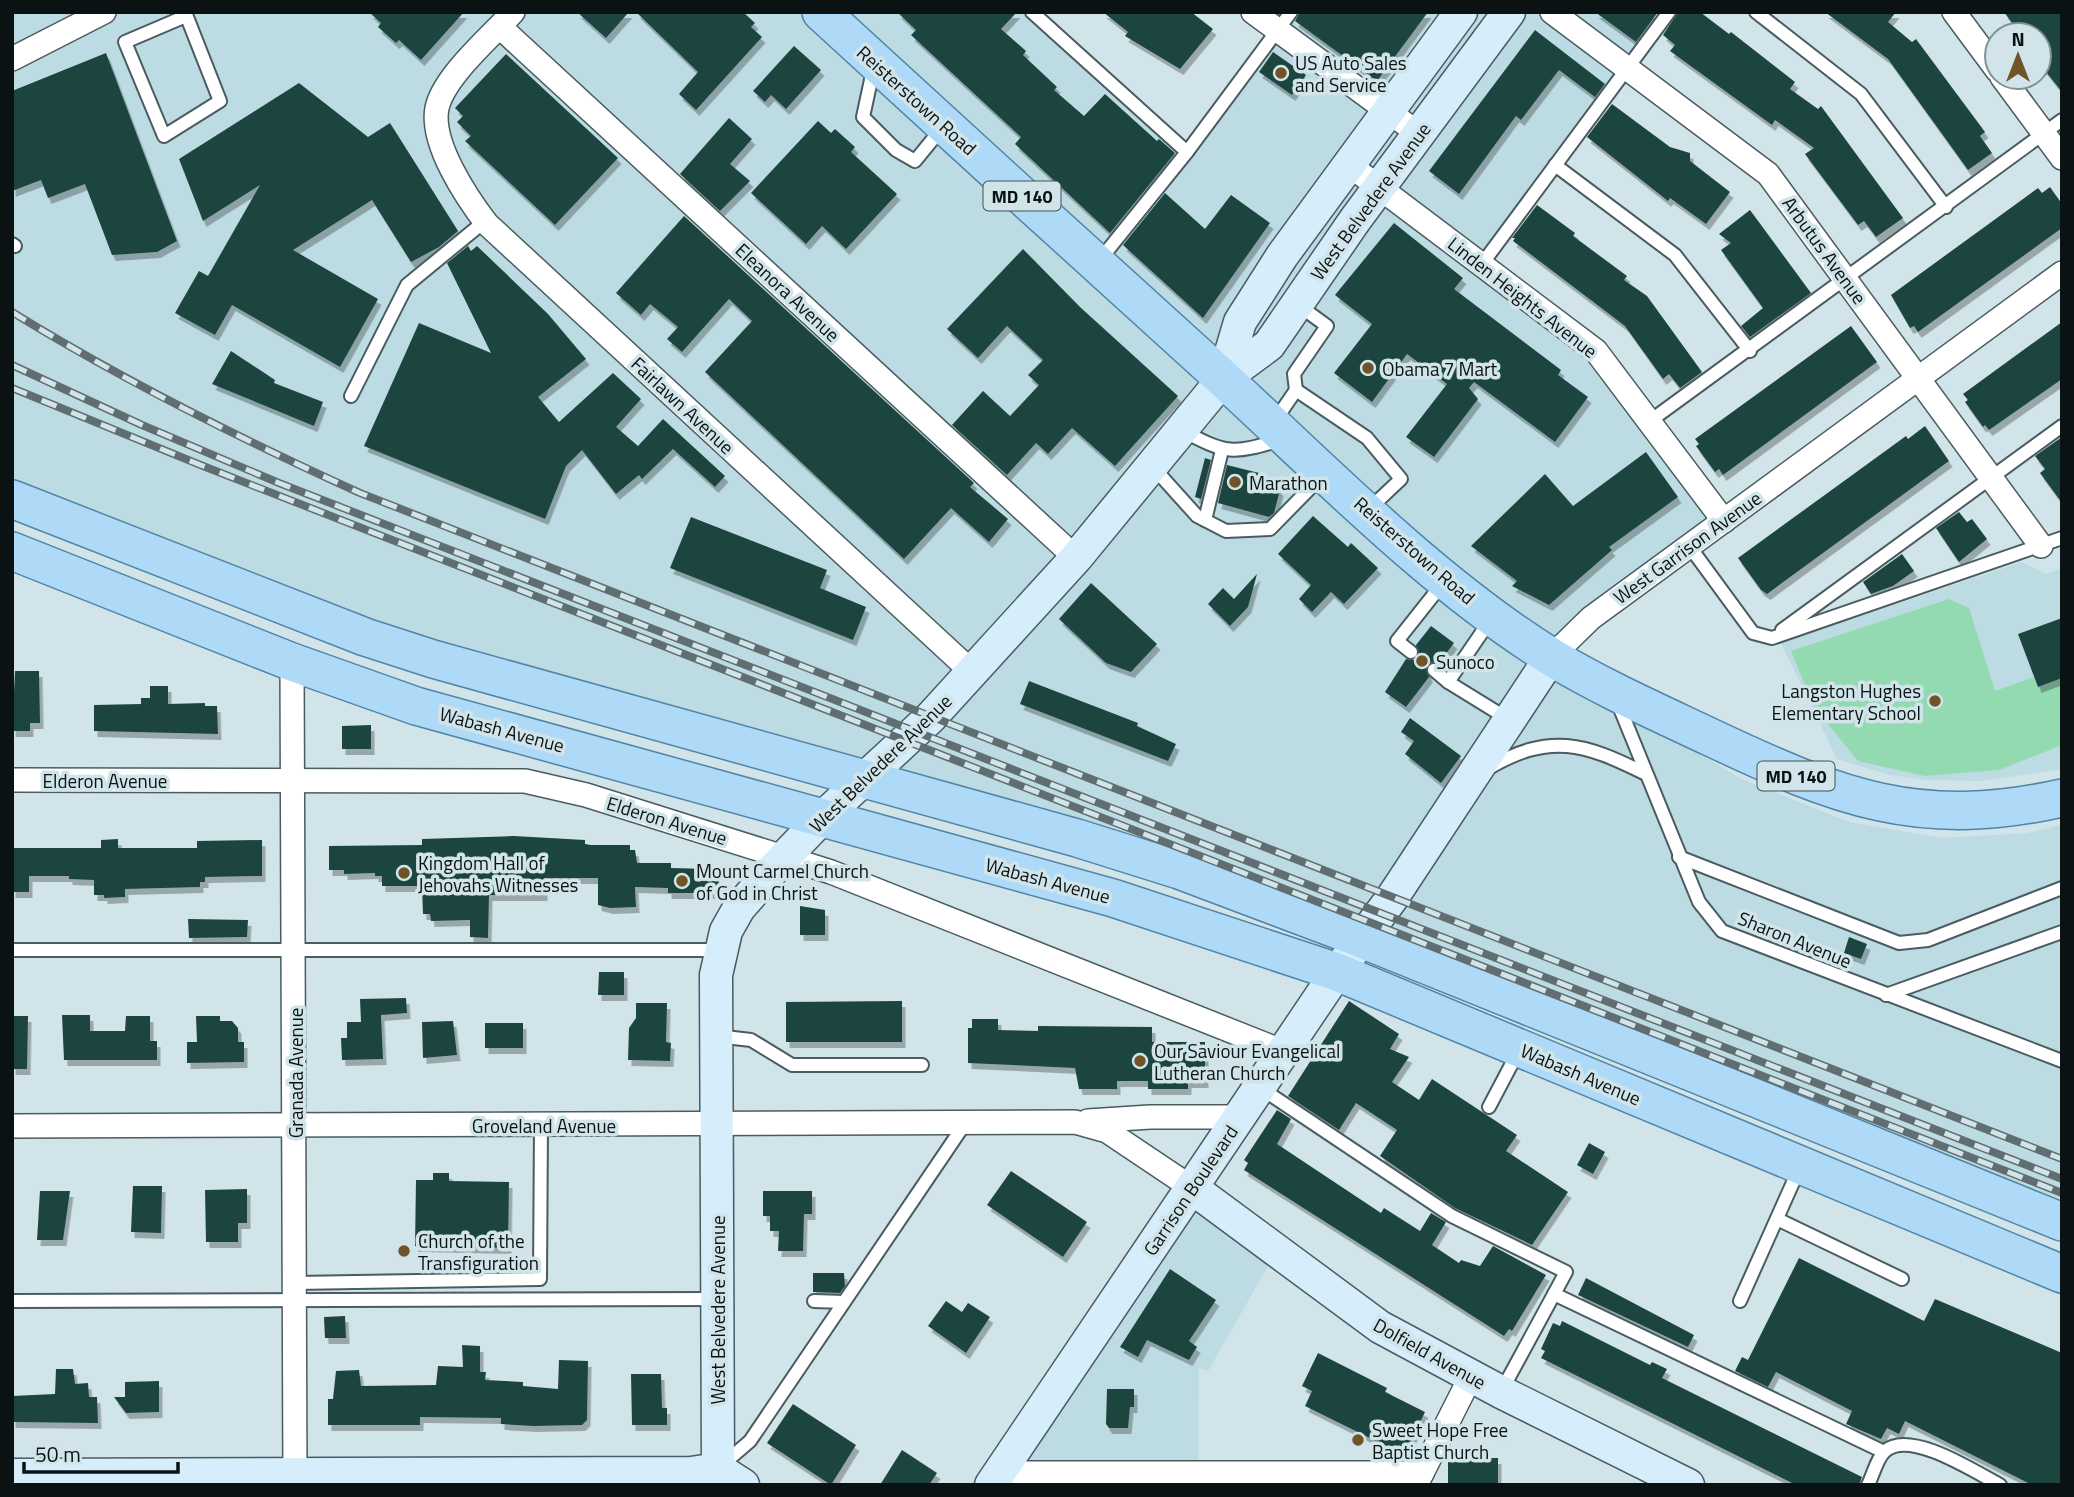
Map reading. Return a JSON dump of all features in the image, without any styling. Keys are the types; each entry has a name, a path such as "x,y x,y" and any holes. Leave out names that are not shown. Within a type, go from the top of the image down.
{"main road":[{"name":"Reisterstown Road","path":"821,12 1446,580 1551,657 1614,691 1803,780 1887,805 1978,810 2025,806 2062,798"},
{"name":"West Belvedere Avenue","path":"1223,379 1240,322 1348,164 1461,12"},
{"name":"West Belvedere Avenue","path":"711,1478 717,1298 716,975 726,930 739,908 784,857 863,779 920,728 1076,558 1223,379 1269,345 1379,187 1509,12"},
{"path":"12,499 293,609 433,659 1128,853 1362,939 2060,1221 2050,1269"},
{"name":"Wabash Avenue","path":"12,551 292,662 416,706 1125,901 1337,972 2050,1269"},
{"path":"292,662 293,609"},
{"name":"West Garrison Avenue","path":"1392,898 1551,657"},
{"name":"Garrison Boulevard","path":"994,1479 1337,972 1392,898"},
{"name":"Dolfield Avenue","path":"1192,1188 1380,1327 1501,1392 1688,1485"},
{"path":"12,1475 295,1480 711,1478"}],"street":[{"path":"1254,12 1284,21 1387,111 1419,134"},
{"name":"Arbutus Avenue","path":"1552,12 1768,174 1992,478 2051,542"},
{"path":"1954,12 1983,51"},
{"path":"12,60 88,16"},
{"name":"Fairlawn Avenue","path":"506,20 451,81 436,111 448,160 470,201 485,221 972,672"},
{"name":"Eleanora Avenue","path":"506,20 1076,558"},
{"path":"2016,91 2053,127 2062,158"},
{"name":"Linden Heights Avenue","path":"1348,164 1585,340 1650,421 1724,521"},
{"name":"West Garrison Avenue","path":"1551,657 1591,618 2062,273"},
{"name":"Granada Avenue","path":"292,662 295,1480"},
{"name":"Elderon Avenue","path":"12,780 525,781 586,795 831,872 1284,1052"},
{"name":"Groveland Avenue","path":"12,1126 964,1125 1239,1116"},
{"name":"Groveland Avenue","path":"1075,1122 1107,1131 1192,1188"},
{"path":"994,1479 1419,1479 1471,1376"}],"lane":[{"path":"1032,12 1187,152"},
{"path":"1482,264 1669,12"},
{"path":"1756,12 1861,93 1946,207"},
{"path":"185,14 220,101 164,136 125,42 185,14"},
{"path":"1096,264 1187,152 1284,21"},
{"path":"875,62 863,117 896,150 915,160 945,125"},
{"path":"1650,421 1847,280 2053,127"},
{"path":"1555,165 1675,255 1749,351"},
{"path":"351,396 407,285 485,221"},
{"path":"1181,430 1222,450 1243,452 1280,430 1296,390 1294,374 1327,326 1296,304"},
{"path":"1296,390 1367,438 1401,478 1368,510"},
{"path":"1772,638 2062,426"},
{"path":"1205,520 1222,450"},
{"path":"1152,466 1197,516 1226,531 1270,528 1326,472"},
{"path":"1690,547 1753,633 1772,638 2051,542"},
{"path":"1411,652 1398,641 1446,580"},
{"path":"1448,682 1493,615"},
{"path":"1434,670 1448,682 1508,719"},
{"name":"Sharon Avenue","path":"1614,691 1699,902 1722,930 2062,1061"},
{"path":"1469,780 1512,754 1534,747 1558,744 1605,754 1646,774"},
{"path":"1679,857 1899,943 1928,940 2062,888"},
{"path":"1885,995 2062,932"},
{"path":"12,950 294,947 720,950"},
{"path":"716,1036 751,1040 792,1065 922,1065"},
{"path":"1489,1107 1520,1048"},
{"path":"1259,1087 1452,1216 1566,1272 1501,1392"},
{"path":"12,1301 540,1279 541,1125"},
{"path":"711,1478 750,1441 964,1125"},
{"path":"1740,1301 1801,1165"},
{"path":"1777,1219 1902,1279"},
{"path":"295,1291 717,1298"},
{"path":"1554,1294 1884,1452"},
{"path":"814,1301 844,1302"},
{"path":"1868,1485 1884,1452 1896,1445 1924,1447 2000,1485"}],"shaded area":[{"path":"12,12 1033,12 1187,151 1292,12 1668,12 1480,266 1599,359 1722,524 1549,659 1741,779 1849,822 1942,838 2027,833 2062,825 2062,1242 1355,956 1173,887 1071,856 428,677 359,654 12,519"},
{"name":"Langston Hughes Elementary School","path":"2022,562 2046,574 2062,568 2062,769 1981,781 1926,780 1890,775 1837,759 1781,643"},
{"path":"1194,1187 1276,1252 1208,1371 1199,1368 1198,1473 1065,1475 1065,1485 995,1485"}],"green space":[{"name":"Langston Hughes Elementary School","path":"1949,599 1969,608 1995,691 2034,677 2038,687 2062,678 2062,745 1999,770 1925,776 1858,761 1814,707 1791,651"}],"building":[{"path":"369,12 464,12 421,60 399,40 396,43 378,27 381,23"},
{"path":"577,12 629,12 606,38"},
{"path":"636,12 743,12 755,23 751,27 762,37 696,110 679,94 698,72"},
{"path":"897,12 1017,12 1001,29 1026,51 1023,55 1057,87 1054,90 1084,116 1105,94 1157,141 1159,139 1175,153 1110,233 1015,144 1021,137 911,35 916,30"},
{"path":"1103,12 1191,12 1213,29 1180,69 1125,36 1128,32"},
{"path":"1300,12 1428,12 1377,81 1295,21"},
{"path":"1595,12 1658,12 1636,42"},
{"path":"1678,12 1700,12 1729,34 1731,32 1795,82 1790,89 1818,109 1821,106 1903,218 1876,237 1864,221 1858,225 1805,154 1814,148 1775,120 1772,125 1670,51 1675,45 1663,35"},
{"path":"1825,12 1896,12 1888,22 1912,42 1916,39 1985,132 1980,136 1992,153 1968,170 1888,59"},
{"path":"2004,12 2062,12 2062,92 2053,81 2053,21 2011,21"},
{"path":"1535,30 1605,84 1595,97 1559,70 1521,120 1516,116 1459,194 1429,171"},
{"path":"794,46 821,70 786,109 771,95 765,102 753,91"},
{"path":"1273,52 1306,75 1292,95 1259,72"},
{"path":"106,53 177,241 157,252 112,255 85,184 48,198 41,180 12,191 12,91"},
{"path":"506,54 618,158 555,225 465,141 471,136 457,122 463,116 455,108"},
{"path":"299,83 368,137 390,123 458,231 439,247 411,262 372,200 293,250 378,299 340,367 232,305 215,335 175,313 199,271 208,276 260,185 203,221 179,159"},
{"path":"1612,104 1670,147 1690,153 1690,161 1730,192 1706,224 1670,198 1668,201 1587,137"},
{"path":"729,118 752,139 730,164 750,181 720,211 680,174"},
{"path":"818,121 831,133 835,129 855,147 851,152 897,194 846,249 822,226 806,244 751,193"},
{"path":"2050,187 2062,204 2062,228 1918,332 1914,326 1910,328 1891,295 2038,188 2042,193"},
{"path":"1165,193 1205,229 1231,195 1270,223 1203,318 1123,245"},
{"path":"1537,205 1627,276 1624,280 1647,296 1702,372 1680,388 1669,374 1663,379 1625,326 1513,241 1515,238 1512,238"},
{"path":"1750,210 1811,293 1750,337 1741,326 1763,308 1721,250 1731,243 1719,234"},
{"path":"684,216 974,483 970,487 1008,519 989,542 951,508 904,559 705,372 752,321 729,299 682,352 667,339 678,327 650,304 641,315 616,293"},
{"path":"1394,223 1463,278 1454,289 1561,370 1558,375 1588,397 1555,442 1474,382 1469,388 1478,399 1434,457 1406,437 1447,384 1407,354 1372,402 1334,373 1372,324 1335,295"},
{"path":"468,246 471,251 477,246 548,314 586,359 538,397 559,422 613,373 641,399 616,427 638,446 663,419 725,476 715,487 673,449 642,479 639,475 616,494 582,450 566,466 545,519 364,446 419,323 491,353 447,263"},
{"path":"1023,249 1080,307 1178,396 1115,466 1072,428 1048,454 1036,443 1007,475 952,425 983,391 1010,416 1039,385 1028,375 1043,360 1007,326 978,358 947,329"},
{"path":"2062,322 2062,379 1989,430 1985,425 1983,427 1965,402 1968,400 1963,394"},
{"path":"1851,326 1877,362 1723,475 1719,469 1715,472 1696,446 1699,444 1695,439"},
{"path":"231,351 275,380 274,383 323,402 314,426 212,384"},
{"path":"1925,426 1949,461 1767,594 1761,590 1738,558 1906,436 1908,439"},
{"path":"2062,437 2062,503 2040,473 2045,469 2035,456"},
{"path":"1646,452 1678,497 1609,547 1612,550 1549,605 1512,586 1517,581 1471,546 1545,474 1573,506"},
{"path":"1205,458 1211,460 1201,499 1195,497"},
{"name":"Marathon","path":"1227,465 1263,474 1280,490 1274,513 1269,517 1218,503"},
{"path":"1959,512 1967,522 1972,519 1987,539 1959,562 1936,528"},
{"path":"1313,516 1348,547 1351,543 1378,568 1344,604 1331,592 1312,612 1299,599 1311,585 1278,554"},
{"path":"691,517 827,570 820,588 866,607 853,640 670,568"},
{"path":"1902,554 1914,571 1893,586 1871,594 1863,582"},
{"path":"1257,574 1248,607 1230,626 1208,604 1223,588 1234,599"},
{"path":"1091,583 1157,644 1131,672 1106,663 1059,619"},
{"path":"2062,618 2062,678 2038,687 2018,634"},
{"name":"Sunoco","path":"1431,626 1454,643 1439,663 1432,662 1427,665 1429,677 1406,707 1385,692 1406,659 1414,660 1418,657 1416,645"},
{"path":"15,671 39,671 40,723 30,723 30,731 12,731"},
{"path":"1029,681 1138,723 1137,726 1176,744 1168,761 1020,704"},
{"path":"150,686 168,686 168,704 205,703 205,706 217,706 218,734 94,731 94,705 141,704 141,698 150,698"},
{"path":"1410,718 1461,756 1441,783 1405,754 1414,741 1401,732"},
{"path":"371,725 371,749 342,749 342,726"},
{"path":"514,836 585,840 585,844 591,845 630,845 630,850 635,850 637,863 671,863 671,868 708,869 708,877 719,877 718,893 668,893 668,888 635,887 636,907 610,908 598,905 598,878 544,878 544,895 489,895 488,938 470,937 470,920 431,921 430,914 423,914 422,886 382,886 382,876 375,876 375,873 344,874 344,870 329,870 329,846 422,845 422,839"},
{"path":"118,839 118,848 197,848 197,841 262,840 262,876 205,877 205,882 200,882 200,887 125,889 125,897 104,898 104,895 94,895 94,880 69,879 69,876 29,876 29,892 12,892 12,848 101,848 101,840"},
{"path":"800,906 825,910 825,935 800,935"},
{"path":"188,919 248,920 247,937 189,938"},
{"path":"1849,937 1867,944 1861,959 1844,953"},
{"path":"599,972 624,972 624,995 598,995"},
{"path":"406,998 407,1013 381,1015 383,1059 342,1060 341,1038 347,1038 347,1022 361,1022 360,999"},
{"path":"902,1001 902,1042 786,1042 786,1002"},
{"path":"1349,1001 1399,1034 1390,1049 1409,1057 1392,1082 1419,1100 1432,1079 1517,1135 1506,1151 1568,1192 1532,1245 1455,1208 1380,1156 1397,1130 1356,1103 1339,1130 1288,1096"},
{"path":"636,1003 667,1003 666,1042 671,1043 670,1061 628,1060 629,1028 636,1018"},
{"path":"62,1015 90,1015 90,1031 125,1031 126,1016 150,1016 150,1041 157,1041 157,1060 64,1060"},
{"path":"12,1016 28,1016 27,1069 12,1069"},
{"path":"196,1016 220,1016 220,1021 232,1021 238,1028 238,1042 244,1042 244,1062 187,1063 187,1042 197,1042"},
{"name":"Our Saviour Evangelical Lutheran Church","path":"972,1019 998,1019 998,1030 1038,1031 1038,1026 1152,1027 1152,1042 1205,1042 1205,1082 1188,1082 1188,1089 1148,1089 1148,1081 1117,1081 1117,1089 1079,1089 1075,1068 968,1063 968,1028 972,1028"},
{"path":"453,1021 457,1055 423,1058 422,1022"},
{"path":"485,1023 523,1023 523,1048 485,1048"},
{"path":"1277,1110 1291,1119 1277,1144 1381,1213 1384,1208 1420,1231 1431,1213 1446,1222 1432,1245 1459,1263 1461,1260 1480,1266 1493,1246 1546,1275 1512,1331 1509,1329 1504,1336 1244,1170 1248,1163 1244,1160"},
{"path":"1589,1143 1605,1152 1593,1174 1577,1165"},
{"path":"1011,1171 1087,1222 1063,1257 987,1205"},
{"path":"433,1173 449,1173 449,1181 509,1182 508,1248 415,1246 416,1180 433,1180"},
{"path":"133,1186 162,1186 161,1233 131,1232"},
{"path":"247,1189 247,1223 238,1223 238,1242 206,1242 205,1190"},
{"path":"40,1191 70,1191 63,1240 37,1240"},
{"path":"763,1191 812,1191 812,1214 804,1214 803,1251 778,1251 779,1231 770,1231 770,1216 763,1216"},
{"path":"1799,1258 1924,1321 1935,1299 2062,1353 2062,1485 2032,1485 1905,1421 1899,1434 1887,1428 1881,1439 1846,1424 1852,1411 1776,1372 1768,1387 1735,1371 1742,1357 1748,1360"},
{"path":"1170,1269 1216,1300 1189,1341 1197,1347 1189,1360 1147,1340 1138,1357 1120,1347"},
{"path":"813,1273 844,1273 845,1286 840,1293 813,1292"},
{"path":"1586,1278 1694,1335 1688,1347 1578,1295"},
{"path":"946,1301 962,1312 968,1303 990,1317 966,1353 928,1326"},
{"path":"345,1316 346,1338 325,1338 324,1317"},
{"path":"1562,1321 1650,1365 1652,1362 1667,1369 1662,1378 1862,1477 1859,1485 1796,1485 1541,1358 1545,1351 1541,1349 1553,1323 1560,1326"},
{"path":"462,1345 480,1346 480,1372 486,1372 485,1380 523,1382 523,1386 558,1389 559,1360 588,1361 587,1420 582,1425 533,1426 501,1424 501,1418 420,1417 420,1425 328,1425 328,1399 333,1399 336,1371 359,1370 361,1386 436,1385 438,1366 463,1367"},
{"path":"1318,1353 1387,1388 1385,1392 1425,1412 1404,1455 1305,1406 1312,1391 1302,1386"},
{"path":"56,1369 73,1369 75,1384 88,1383 89,1397 97,1397 98,1423 12,1422 12,1396 55,1394"},
{"path":"631,1374 661,1374 662,1408 667,1408 667,1425 632,1425"},
{"path":"159,1381 159,1412 126,1413 114,1397 125,1397 125,1382"},
{"path":"1107,1389 1134,1389 1134,1407 1130,1407 1128,1428 1109,1428 1106,1424"},
{"path":"793,1404 856,1445 831,1485 767,1443"},
{"path":"902,1450 937,1473 929,1485 880,1485"},
{"path":"1448,1458 1498,1458 1498,1485 1448,1485"}],"railway":[{"path":"12,312 183,408 360,493 2062,1159"},
{"path":"12,365 142,425 279,483 2062,1179"},
{"path":"12,388 203,466 2062,1193"}],"place":[{"name":"US Auto Sales and Service","path":"1281,73"},
{"name":"Obama 7 Mart","path":"1368,368"},
{"name":"Marathon","path":"1235,482"},
{"name":"Sunoco","path":"1422,661"},
{"name":"Langston Hughes Elementary School","path":"1935,701"},
{"name":"Kingdom Hall of Jehovahs Witnesses","path":"404,873"},
{"name":"Mount Carmel Church of God in Christ","path":"682,881"},
{"name":"Our Saviour Evangelical Lutheran Church","path":"1140,1061"},
{"name":"Church of the Transfiguration","path":"404,1251"},
{"name":"Sweet Hope Free Baptist Church","path":"1358,1440"}]}
